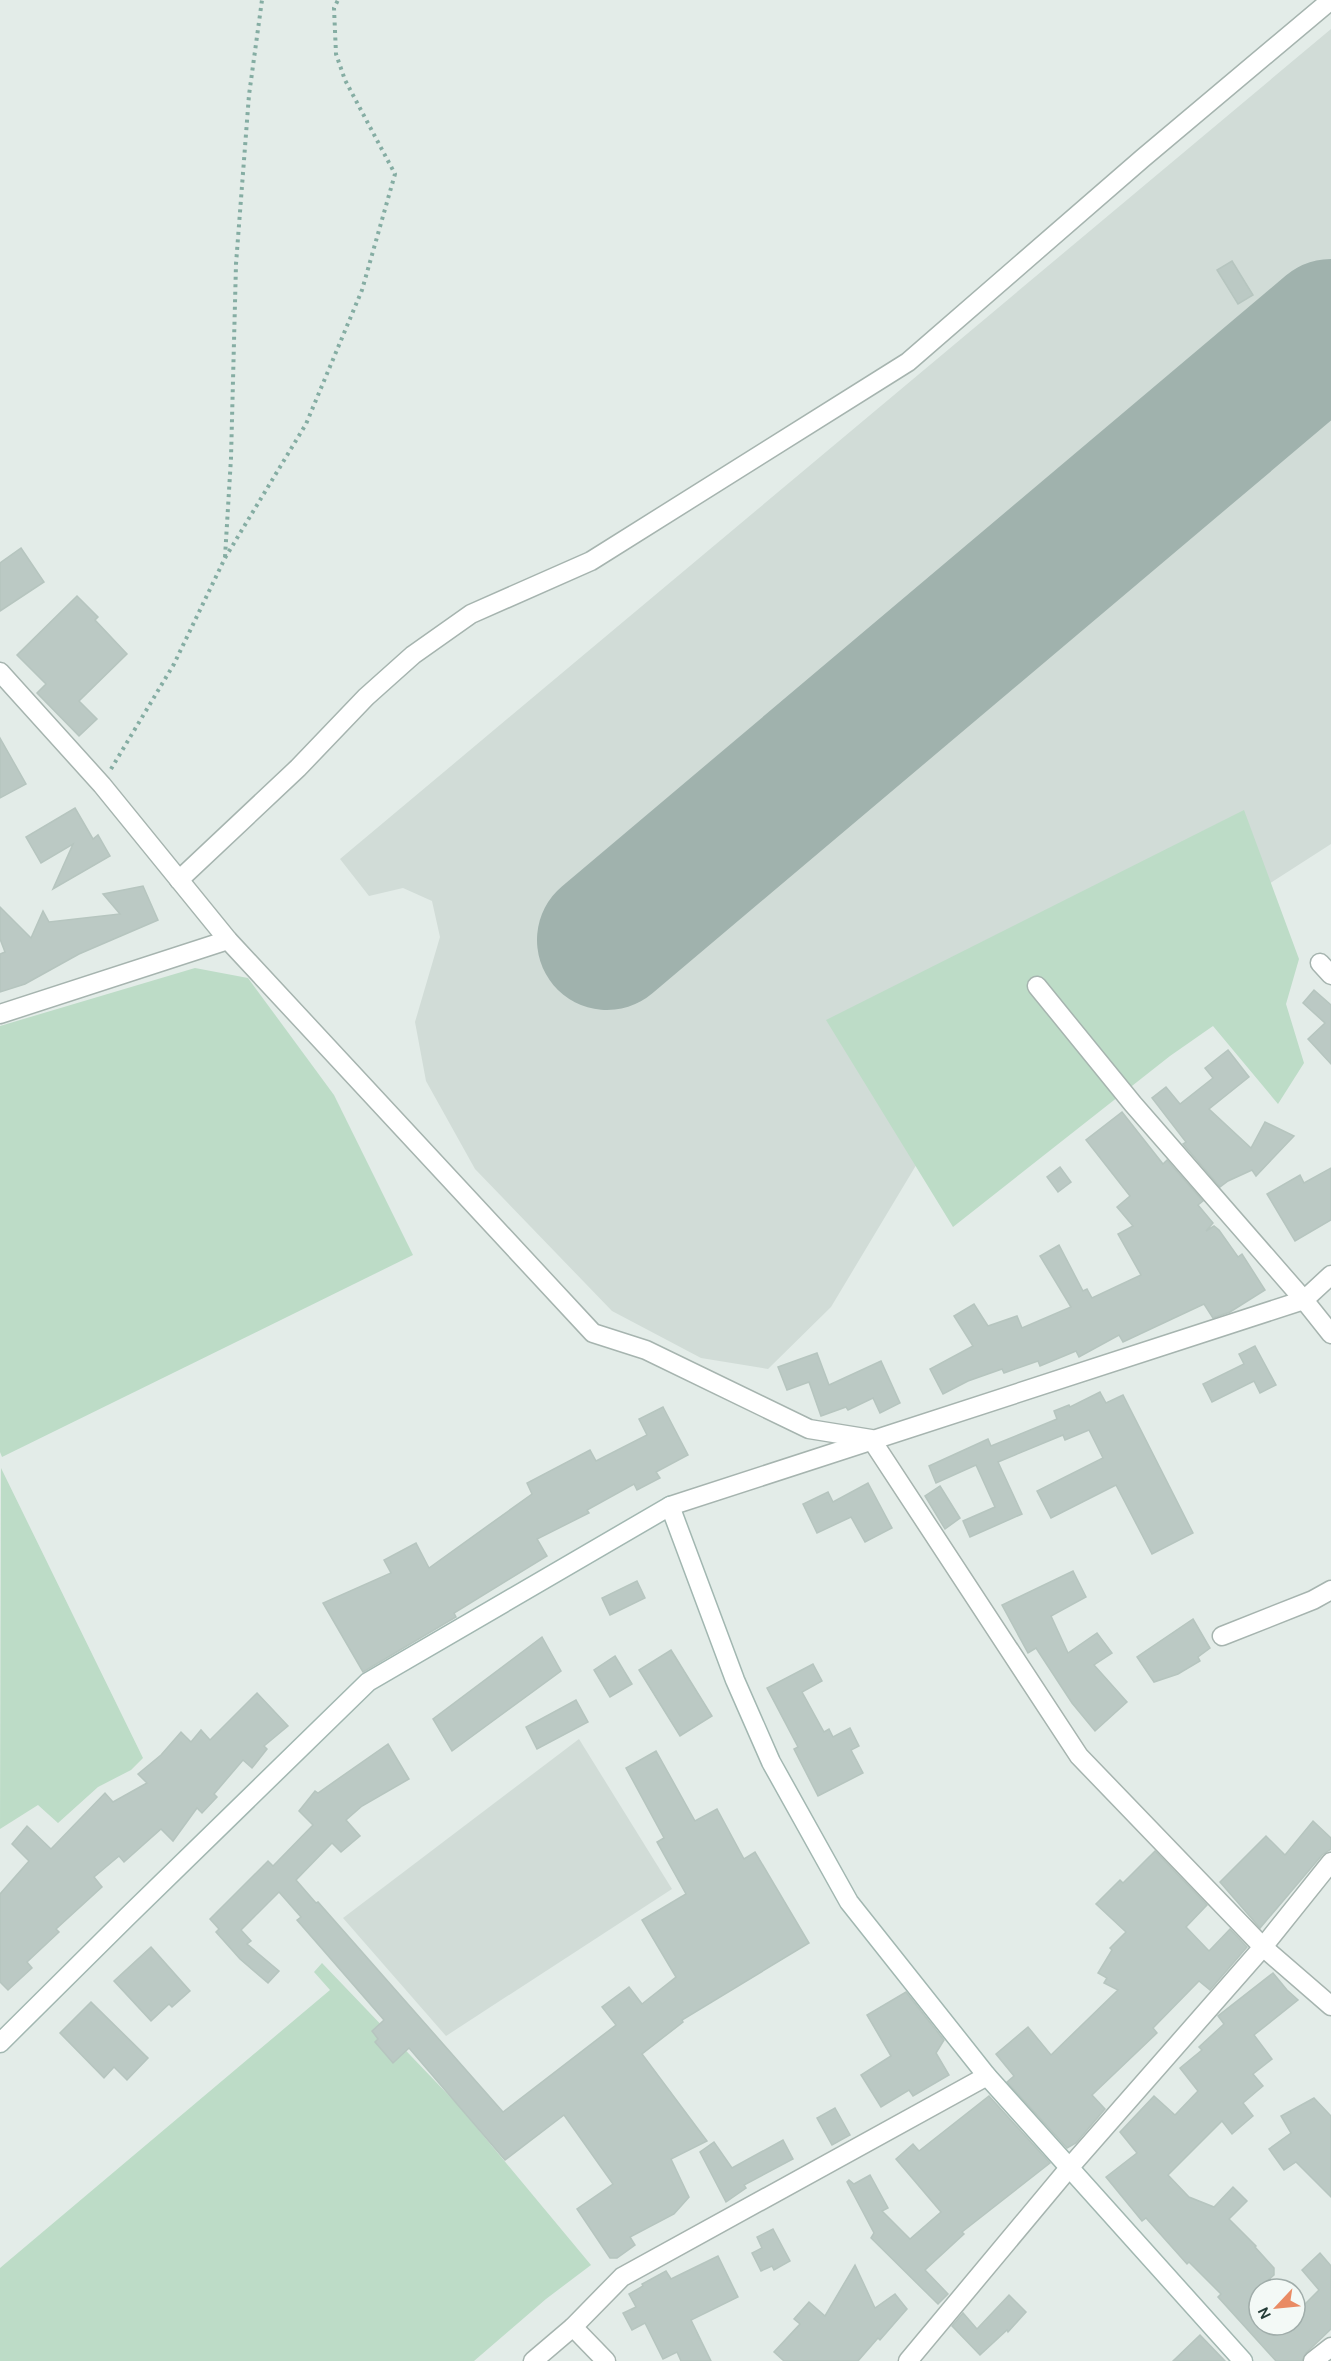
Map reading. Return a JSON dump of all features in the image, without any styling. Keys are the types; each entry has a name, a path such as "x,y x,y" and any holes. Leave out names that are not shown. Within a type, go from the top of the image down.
{"street":[{"path":"179,880 297,768 366,697 413,655 471,614 591,561 908,362 1331,0"},
{"path":"0,672 102,785 228,939 593,1333 646,1350 809,1429 871,1439 1079,1756 1263,1947 1331,2006"},
{"path":"0,1014 228,939"},
{"path":"1037,986 1133,1104 1331,1334"},
{"path":"0,2043 368,1682 670,1506 1304,1300 1331,1275"},
{"path":"670,1506 735,1680 771,1762 849,1902 987,2076 1243,2361"},
{"path":"1222,1636 1313,1600 1331,1590"},
{"path":"908,2361 1069,2168 1263,1947 1331,1862"},
{"path":"533,2361 573,2327 622,2277 987,2076"},
{"path":"573,2327 606,2361"},
{"path":"1312,2361 1331,2347"}],"path":[{"path":"225,558 231,458 236,264 249,95 262,0"},
{"path":"102,785 174,664 225,558 306,424 362,290 395,174 345,80 336,54 334,8 338,0"}],"shaded area":[{"path":"1331,29 1331,844 1039,1032 936,1132 831,1307 768,1369 701,1358 612,1311 475,1169 426,1081 415,1022 440,937 432,901 403,888 369,896 340,859"},
{"path":"579,1739 672,1889 446,2036 343,1918"}],"green space":[{"path":"1244,810 1299,959 1286,1004 1304,1063 1278,1104 1213,1026 1170,1056 953,1227 826,1020"},
{"path":"195,968 248,978 334,1095 413,1255 2,1457 0,1452 0,1026"},
{"path":"1,1468 143,1758 131,1770 98,1787 58,1823 38,1805 0,1829"},
{"path":"322,1963 457,2104 591,2265 546,2299 474,2361 0,2361 0,2268 330,1990 314,1972"}],"building":[{"path":"1232,261 1253,295 1238,304 1217,270"},
{"path":"21,548 44,582 0,611 0,563"},
{"path":"77,596 98,617 95,620 127,654 79,701 97,719 79,736 37,693 46,684 17,655"},
{"path":"0,738 26,784 0,798"},
{"path":"75,808 93,839 98,835 110,856 53,889 73,844 41,863 26,837"},
{"path":"143,886 158,920 79,954 25,984 0,992 0,954 5,952 0,939 0,907 31,938 43,911 49,922 120,914 103,894"},
{"path":"1314,990 1331,1005 1331,1064 1308,1039 1325,1023 1303,1003"},
{"path":"1228,1050 1249,1077 1209,1109 1251,1148 1265,1122 1294,1136 1256,1176 1252,1170 1220,1187 1183,1144 1186,1142 1152,1098 1166,1087 1180,1104 1213,1078 1205,1068"},
{"path":"1122,1112 1163,1164 1167,1160 1203,1201 1198,1205 1213,1223 1206,1231 1214,1226 1219,1230 1238,1257 1242,1254 1265,1290 1230,1312 1213,1318 1204,1304 1123,1342 1119,1335 1079,1357 1076,1351 1040,1366 1038,1361 1004,1373 1002,1369 968,1381 943,1394 930,1369 973,1346 954,1316 974,1304 988,1326 1017,1316 1022,1328 1071,1307 1040,1256 1059,1245 1083,1291 1087,1289 1092,1298 1141,1275 1118,1234 1133,1226 1117,1207 1130,1196 1086,1140"},
{"path":"1060,1167 1071,1182 1058,1192 1047,1177"},
{"path":"1331,1168 1331,1220 1295,1241 1267,1194 1300,1175 1304,1183"},
{"path":"1255,1346 1276,1385 1260,1393 1254,1381 1212,1402 1203,1384 1244,1364 1239,1354"},
{"path":"817,1353 829,1385 881,1361 900,1403 880,1413 873,1398 848,1410 846,1407 821,1416 809,1382 787,1390 778,1367"},
{"path":"1100,1392 1106,1403 1123,1395 1193,1533 1152,1554 1116,1485 1051,1518 1037,1491 1103,1458 1089,1430 1065,1440 1063,1435 998,1462 1022,1514 970,1537 963,1521 995,1507 976,1465 936,1483 929,1466 988,1439 991,1446 1057,1419 1054,1411 1069,1405 1070,1407"},
{"path":"663,1407 688,1455 656,1472 660,1478 637,1490 634,1484 587,1510 589,1513 537,1539 547,1556 454,1613 456,1617 363,1672 323,1603 391,1573 384,1560 416,1543 429,1568 532,1494 527,1483 590,1450 596,1461 647,1435 639,1419"},
{"path":"868,1483 892,1528 865,1542 851,1517 817,1533 803,1504 828,1492 833,1502"},
{"path":"940,1486 960,1518 945,1529 925,1496"},
{"path":"1073,1571 1086,1597 1051,1616 1068,1653 1097,1633 1112,1653 1094,1665 1127,1702 1095,1731 1072,1703 1036,1648 1028,1653 1002,1605"},
{"path":"637,1581 645,1598 610,1615 602,1598"},
{"path":"1193,1619 1210,1648 1198,1657 1200,1661 1178,1674 1154,1682 1137,1657"},
{"path":"542,1637 561,1671 452,1751 433,1719"},
{"path":"671,1650 712,1716 680,1736 639,1670"},
{"path":"615,1656 632,1684 610,1697 594,1670"},
{"path":"813,1664 822,1681 802,1692 824,1732 829,1729 833,1737 850,1728 859,1746 851,1750 863,1773 818,1796 794,1749 798,1747 767,1688"},
{"path":"257,1693 288,1726 264,1746 267,1749 252,1768 243,1760 214,1794 217,1797 202,1813 197,1808 173,1841 161,1829 124,1862 119,1856 94,1877 102,1887 56,1929 59,1932 27,1962 32,1968 8,1990 0,1982 0,1894 29,1861 12,1844 27,1826 51,1849 105,1793 113,1802 147,1783 138,1774 161,1755 181,1732 191,1742 201,1730 210,1740"},
{"path":"576,1700 588,1722 537,1749 526,1727"},
{"path":"388,1744 409,1779 362,1806 346,1820 360,1836 341,1852 332,1843 296,1880 503,2112 616,2025 602,2007 629,1987 642,2004 676,1977 642,1920 686,1894 657,1842 664,1838 626,1768 656,1751 695,1821 717,1809 744,1859 755,1852 809,1943 682,2020 683,2022 642,2054 707,2141 671,2159 689,2197 674,2214 630,2237 635,2245 617,2258 610,2258 577,2209 613,2184 564,2115 505,2160 409,2048 393,2063 375,2042 378,2039 372,2031 384,2020 297,1920 301,1917 279,1892 241,1930 251,1941 247,1944 279,1971 268,1983 240,1959 216,1932 219,1929 210,1919 268,1861 273,1866 313,1825 299,1811 315,1791 318,1793"},
{"path":"1313,1821 1331,1838 1331,1849 1322,1855 1260,1928 1220,1882 1266,1836 1285,1855"},
{"path":"1155,1851 1207,1905 1186,1927 1209,1951 1230,1929 1247,1947 1210,1990 1199,1981 1153,2028 1157,2033 1092,2095 1105,2109 1076,2143 1067,2148 1007,2082 1014,2076 996,2054 1028,2027 1051,2055 1118,1990 1104,1983 1107,1978 1098,1973 1112,1950 1110,1948 1126,1932 1096,1904 1120,1880 1123,1883"},
{"path":"151,1947 190,1991 172,2007 169,2004 151,2021 114,1981"},
{"path":"1273,1973 1298,2000 1254,2035 1272,2059 1253,2074 1263,2086 1243,2103 1253,2116 1232,2134 1222,2121 1168,2175 1189,2197 1214,2207 1233,2187 1247,2201 1229,2219 1274,2268 1274,2275 1272,2277 1247,2277 1247,2329 1218,2297 1221,2294 1189,2262 1187,2264 1146,2218 1142,2221 1106,2177 1137,2153 1120,2132 1154,2096 1175,2115 1198,2091 1180,2068 1202,2050 1199,2047 1224,2024 1218,2016"},
{"path":"906,1992 944,2040 936,2053 949,2075 913,2096 909,2090 881,2107 861,2075 891,2056 867,2015"},
{"path":"91,2002 148,2058 127,2080 114,2067 104,2078 60,2033"},
{"path":"989,2096 1050,2163 962,2232 964,2234 925,2270 948,2294 938,2304 871,2238 874,2233 847,2182 849,2180 854,2184 870,2175 888,2208 882,2211 910,2239 941,2212 896,2159 913,2144 919,2151"},
{"path":"1314,2098 1331,2116 1331,2197 1296,2162 1284,2170 1269,2149 1291,2133 1281,2116"},
{"path":"835,2108 850,2135 832,2145 817,2118"},
{"path":"783,2140 793,2159 744,2185 746,2188 726,2202 700,2152 714,2142 732,2168"},
{"path":"773,2229 790,2261 774,2270 772,2266 761,2271 752,2253 762,2248 757,2237"},
{"path":"1320,2253 1331,2266 1331,2329 1306,2353 1302,2361 1276,2361 1254,2337 1307,2337 1307,2302 1319,2290 1302,2270"},
{"path":"718,2256 738,2297 691,2320 711,2361 681,2361 677,2352 663,2359 645,2323 632,2330 623,2313 636,2307 629,2294 666,2271 671,2279"},
{"path":"855,2265 875,2308 895,2294 907,2309 858,2361 784,2361 774,2352 800,2324 794,2319 809,2302 825,2316"},
{"path":"1009,2295 1026,2312 1008,2332 1007,2330 980,2355 952,2326 963,2313 977,2329"},
{"path":"1200,2335 1225,2361 1173,2361"}],"runway":[{"path":"607,940 1331,329"}]}
